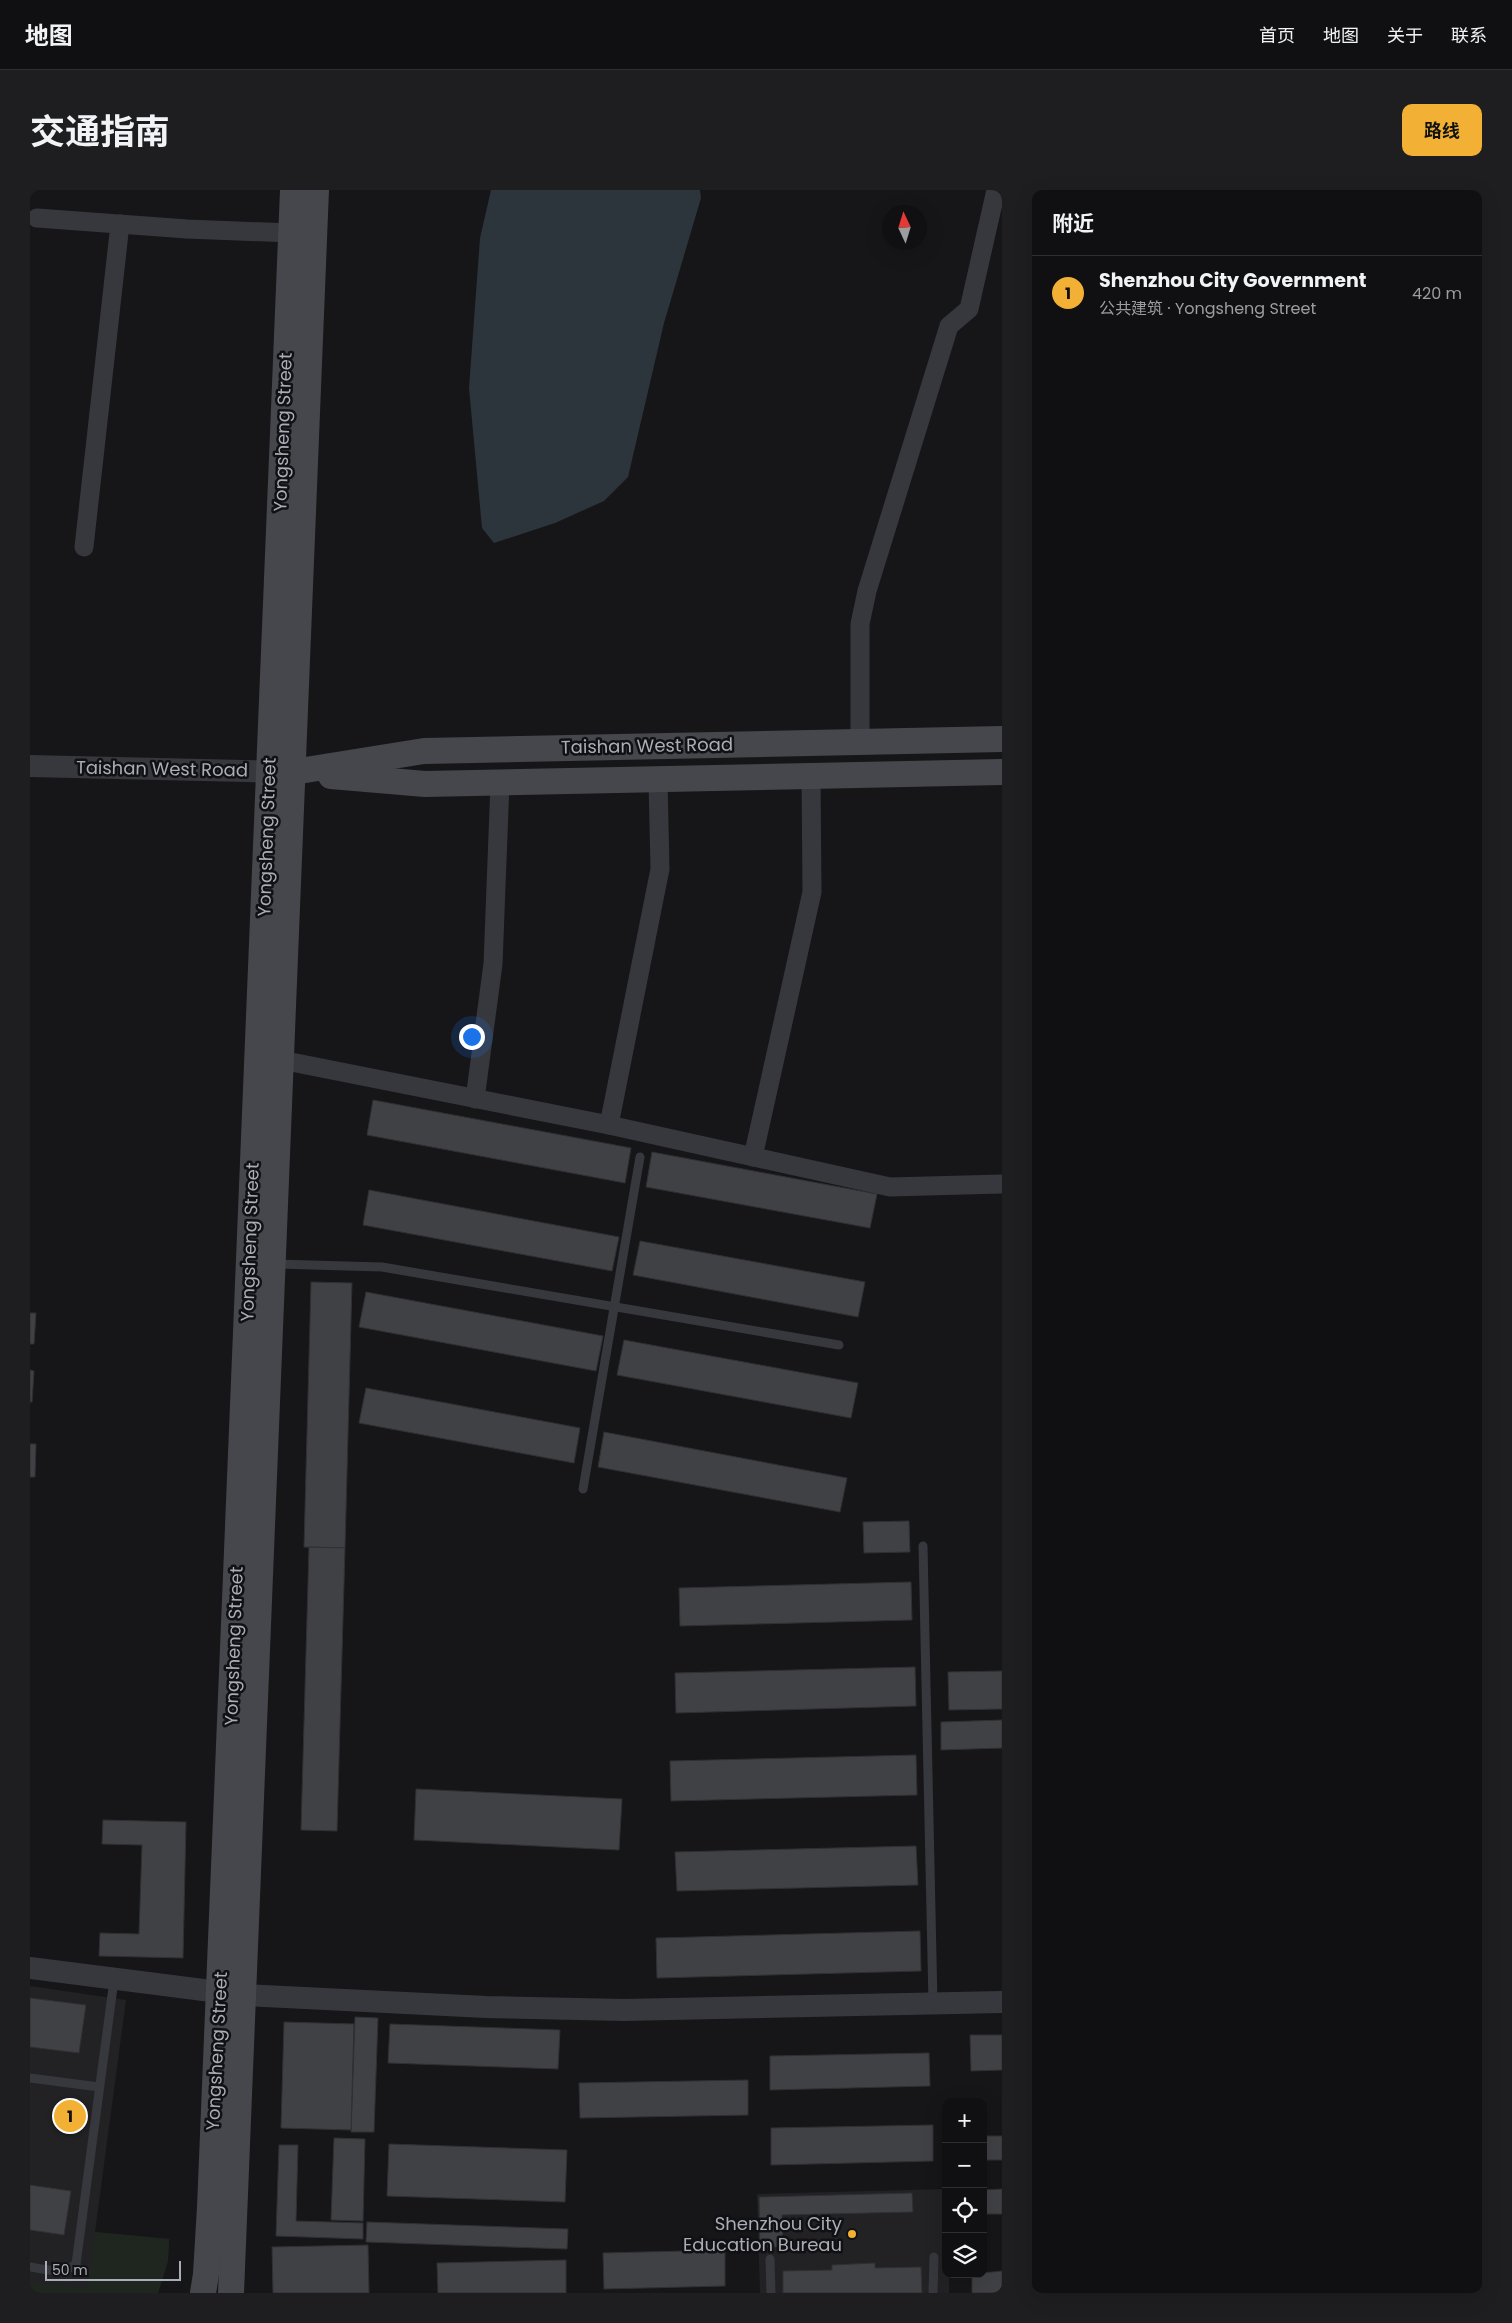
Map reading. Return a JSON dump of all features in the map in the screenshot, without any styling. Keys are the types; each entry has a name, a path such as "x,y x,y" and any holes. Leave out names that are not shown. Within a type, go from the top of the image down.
{"main road":[{"name":"Yongsheng Street","path":"203,2293 231,1994 273,1264 281,1060 281,772 293,190"},
{"name":"Yongsheng Street","path":"231,2293 231,1994 281,772 316,190"},
{"name":"Taishan West Road","path":"281,772 424,750 1002,739"},
{"name":"Taishan West Road","path":"281,772 425,784 1002,772"}],"street":[{"path":"860,742 860,624 867,591 949,326 969,309 996,190"},
{"path":"37,218 291,233"},
{"path":"84,547 120,224"},
{"name":"Taishan West Road","path":"30,766 281,772"},
{"path":"753,1157 812,892 811,776"},
{"path":"608,1125 660,869 658,780"},
{"path":"475,1099 493,964 500,783"},
{"path":"281,1060 608,1125 890,1187 1002,1184"},
{"path":"30,1968 231,1994 476,2007 624,2010 1002,2002"}],"lane":[{"path":"583,1489 640,1157"},
{"path":"273,1264 382,1267 839,1345"},
{"path":"922,1546 933,2004"},
{"path":"30,2267 62,2271 70,2269 76,2264 114,1978"},
{"path":"30,2078 100,2088"},
{"path":"933,2293 934,2257"},
{"path":"770,2259 771,2293"}],"shaded area":[{"path":"491,190 700,190 701,198 664,323 628,477 604,501 555,523 494,543 482,528 469,388 480,238"},
{"path":"30,1986 126,2000 95,2232 169,2239 168,2261 158,2293 30,2293"},
{"name":"Shenzhou City Education Bureau","path":"942,2189 942,2278 949,2278 949,2293 760,2293 757,2194"},
{"path":"95,2232 169,2239 168,2261 158,2293 30,2293 30,2282 87,2289"}],"building":[{"path":"373,1100 631,1148 625,1183 367,1135"},
{"path":"652,1152 877,1194 870,1228 646,1187"},
{"path":"369,1190 619,1237 612,1271 363,1225"},
{"path":"640,1241 865,1282 858,1317 633,1275"},
{"path":"311,1282 352,1283 345,1548 304,1547"},
{"path":"366,1292 603,1336 596,1371 359,1327"},
{"path":"30,1313 36,1313 34,1344 30,1344"},
{"path":"624,1340 858,1383 851,1418 617,1375"},
{"path":"30,1370 34,1371 32,1402 30,1402"},
{"path":"366,1388 580,1428 574,1463 359,1423"},
{"path":"604,1432 847,1478 840,1512 598,1467"},
{"path":"30,1444 36,1444 35,1477 30,1477"},
{"path":"909,1521 910,1552 864,1553 863,1522"},
{"path":"309,1547 345,1548 337,1831 301,1830"},
{"path":"911,1582 912,1620 680,1626 679,1588"},
{"path":"915,1667 916,1706 676,1713 675,1673"},
{"path":"1002,1671 1002,1709 949,1710 948,1672"},
{"path":"1002,1720 1002,1748 941,1750 941,1722"},
{"path":"916,1755 917,1795 671,1801 670,1761"},
{"path":"416,1789 622,1799 619,1850 414,1840"},
{"path":"103,1820 186,1822 183,1958 99,1956 100,1933 139,1934 142,1845 102,1844"},
{"path":"916,1846 918,1885 677,1891 675,1852"},
{"path":"920,1931 921,1971 657,1978 656,1938"},
{"path":"30,1998 86,2005 79,2053 30,2047"},
{"path":"355,2017 378,2018 374,2132 351,2132"},
{"path":"284,2022 354,2024 351,2130 281,2128"},
{"path":"390,2024 560,2030 558,2069 388,2063"},
{"path":"970,2035 1002,2035 1002,2070 971,2071"},
{"path":"929,2053 930,2086 770,2090 770,2056"},
{"path":"748,2080 748,2115 580,2118 579,2083"},
{"path":"933,2125 933,2161 771,2165 771,2128"},
{"path":"987,2136 1002,2136 1002,2160 987,2160"},
{"path":"334,2138 365,2139 363,2221 331,2220"},
{"path":"389,2144 567,2150 565,2202 387,2196"},
{"path":"279,2145 298,2145 296,2221 363,2223 363,2239 276,2236"},
{"path":"30,2185 71,2191 64,2235 30,2230"},
{"path":"1002,2189 1002,2214 987,2214 987,2190"},
{"path":"912,2193 913,2212 782,2215 783,2247 760,2247 759,2197"},
{"path":"367,2222 568,2229 567,2249 366,2242"},
{"path":"368,2245 369,2293 273,2293 272,2247"},
{"path":"725,2250 725,2286 604,2289 603,2253"},
{"path":"566,2260 566,2293 438,2293 437,2263"},
{"path":"875,2263 875,2268 921,2267 922,2293 783,2293 783,2271 832,2270 832,2265"},
{"path":"1002,2271 1002,2293 972,2293 972,2278 987,2278 987,2272"}],"place":[{"name":"Shenzhou City Government","path":"70,2116"},
{"name":"Shenzhou City Education Bureau","path":"852,2234"}]}
